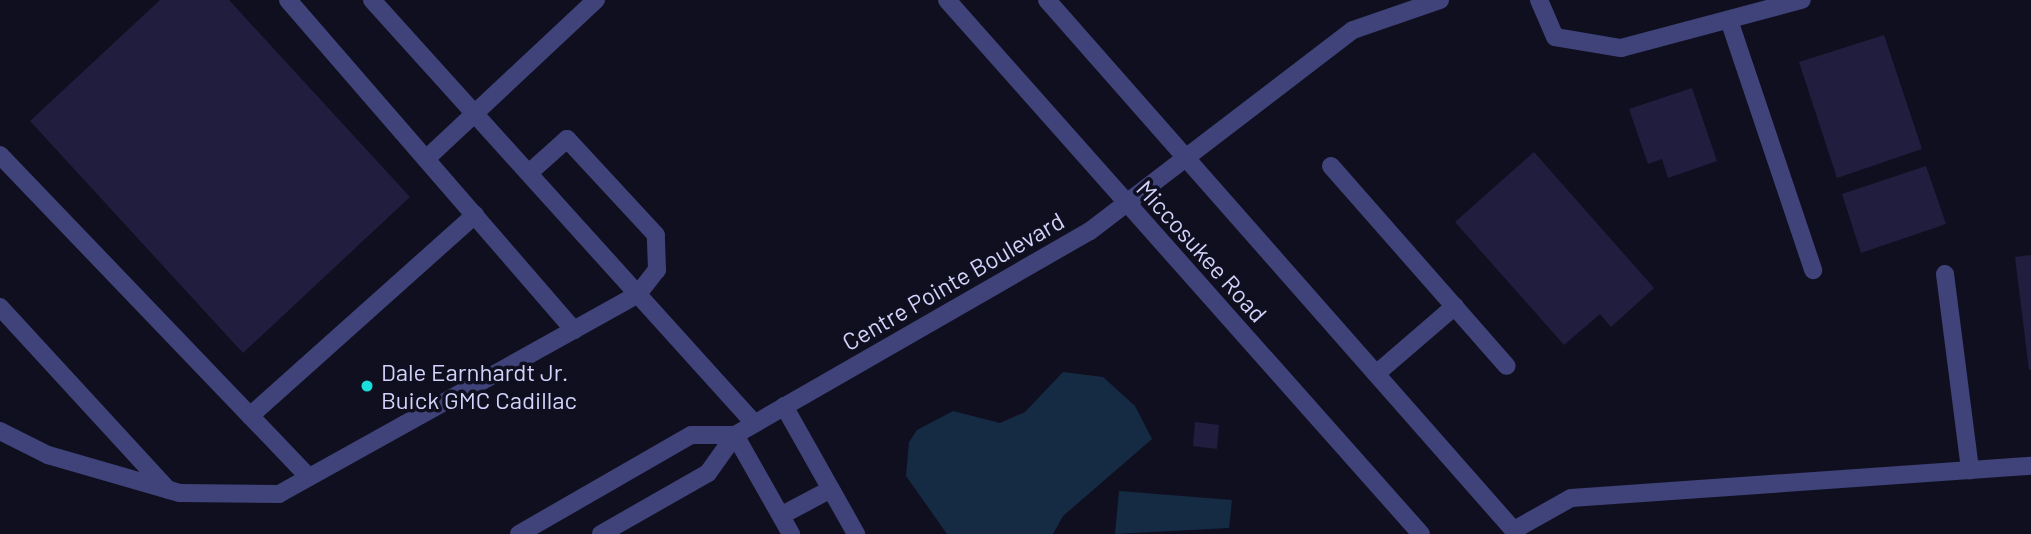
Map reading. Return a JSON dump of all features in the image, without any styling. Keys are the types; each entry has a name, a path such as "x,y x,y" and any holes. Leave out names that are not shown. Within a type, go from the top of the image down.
{"street":[{"path":"288,0 574,330"},
{"path":"372,0 754,423"},
{"path":"426,159 596,0"},
{"name":"Miccosukee Road","path":"947,0 1420,534"},
{"name":"Miccosukee Road","path":"1047,0 1515,532"},
{"path":"1539,0 1555,37 1590,47 1621,48 1802,0"},
{"name":"Centre Pointe Boulevard","path":"601,534 708,473 735,435 754,423 1128,204 1353,30 1430,1"},
{"path":"1729,20 1814,270"},
{"path":"0,431 48,455 168,490 247,498 279,494 638,294 657,270 656,236 567,139 529,173"},
{"path":"0,155 309,477"},
{"path":"1331,166 1507,366"},
{"path":"250,416 475,215"},
{"path":"1945,274 1970,470"},
{"path":"1376,374 1455,306"},
{"path":"0,307 168,490"},
{"path":"784,406 856,534"},
{"path":"519,534 691,435 735,435 784,514 791,534"},
{"path":"1515,532 1571,498 2031,466"},
{"path":"784,514 831,489"}],"water":[{"path":"1063,372 1103,377 1135,406 1152,439 1063,516 1053,534 947,534 906,476 909,442 917,430 953,411 1000,423 1025,412"},
{"path":"1119,491 1232,500 1229,528 1115,534"}],"building":[{"path":"160,0 229,0 410,197 243,353 30,121"},
{"path":"1884,35 1922,149 1837,178 1799,62"},
{"path":"1692,88 1717,161 1668,178 1662,159 1648,164 1629,109"},
{"path":"1534,152 1654,288 1611,327 1600,314 1564,345 1455,222"},
{"path":"1926,166 1946,224 1861,253 1842,194"},
{"path":"2031,255 2031,370 2029,370 2015,257"},
{"path":"1195,422 1219,425 1217,449 1193,446"}],"place":[{"name":"Dale Earnhardt Jr. Buick GMC Cadillac","path":"367,386"}]}
